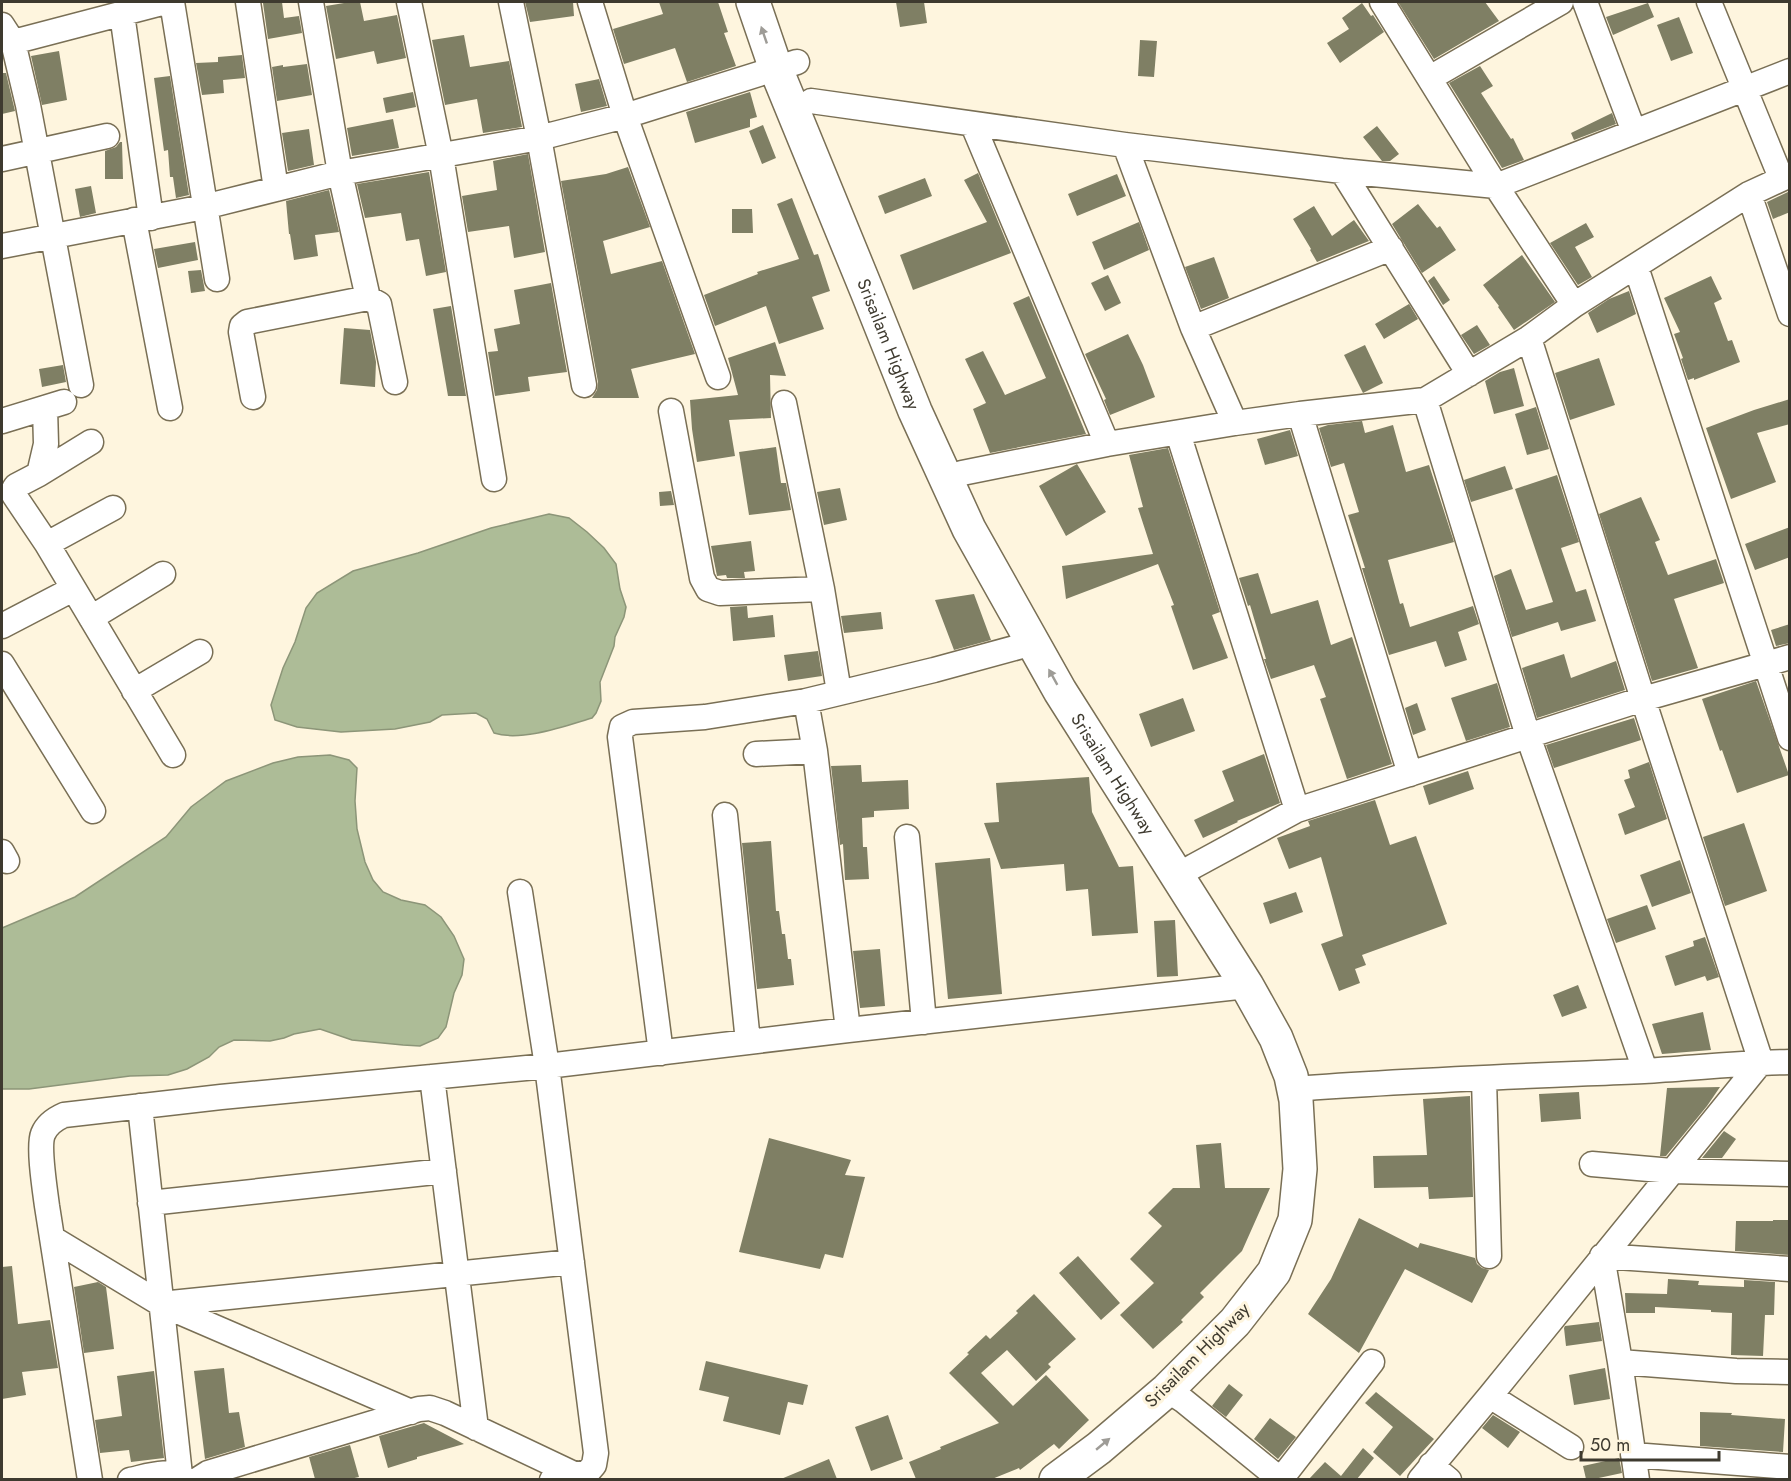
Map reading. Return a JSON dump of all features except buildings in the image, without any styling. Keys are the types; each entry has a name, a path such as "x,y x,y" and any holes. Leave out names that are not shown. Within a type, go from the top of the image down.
{"highway":[{"name":"Srisailam Highway","path":"753,2 786,66 863,280 915,411 1082,686 1276,1038 1291,1076 1302,1089"},
{"name":"Srisailam Highway","path":"776,2 786,66 811,101 954,476 969,529 1060,691 1264,981 1285,1022 1300,1059 1302,1089 1296,1100 1300,1169 1295,1220 1274,1272 1175,1395 1146,1436 1094,1479"},
{"name":"Srisailam Highway","path":"1056,1479 1175,1395"}],"street":[{"path":"81,385 37,152 7,33 122,14 166,2"},
{"path":"172,2 217,279"},
{"path":"248,2 276,189"},
{"path":"311,2 340,173 368,297"},
{"path":"409,2 441,156 494,479"},
{"path":"512,2 584,385"},
{"path":"590,2 625,116 718,377"},
{"path":"1382,2 1496,186 1575,305"},
{"path":"1430,78 1562,2"},
{"path":"1585,2 1634,132"},
{"path":"954,476 1107,444 1235,423 1425,400 1529,338 1575,305 1749,194 1785,176 1709,2"},
{"path":"122,14 143,219 170,408"},
{"path":"2,246 204,207 340,173 539,138 625,116 786,66"},
{"path":"811,101 1125,145 1341,171 1496,186 1790,71"},
{"path":"974,124 1107,444"},
{"path":"2,159 107,136"},
{"path":"1125,145 1193,328 1235,423"},
{"path":"1341,171 1469,374"},
{"path":"1749,194 1790,314"},
{"path":"1193,328 1391,248"},
{"path":"1636,267 1790,738"},
{"path":"253,397 242,326 247,322 368,297 380,304 395,382"},
{"path":"1529,338 1761,1062"},
{"path":"1425,400 1528,736 1645,1071"},
{"path":"784,403 822,589 839,692"},
{"path":"2,421 54,405 39,474"},
{"path":"671,411 702,578 708,589 720,593 822,589"},
{"path":"1300,414 1410,774"},
{"path":"1178,433 1297,810"},
{"path":"91,442 16,486 14,495 73,588 173,755"},
{"path":"46,544 113,508"},
{"path":"90,618 163,574"},
{"path":"2,626 73,588"},
{"path":"661,1053 620,737 622,727 633,722 705,717 806,701 934,670 1033,642"},
{"path":"134,691 200,652"},
{"path":"1185,871 1297,810 1643,699 1790,657"},
{"path":"2,664 93,811"},
{"path":"806,701 815,751 848,1030"},
{"path":"756,754 815,751"},
{"path":"725,815 748,1042"},
{"path":"907,837 924,1022"},
{"path":"130,1479 166,1473 187,1478 430,1408 476,1428 567,1478 588,1472 594,1465 596,1453 547,1066 520,892"},
{"path":"90,1479 42,1161 42,1135 52,1120 64,1115 140,1106 547,1066 1246,986"},
{"path":"1433,1474 1490,1396 1761,1062"},
{"path":"1302,1089 1521,1075 1645,1071 1790,1062"},
{"path":"432,1077 476,1428"},
{"path":"1484,1079 1489,1256"},
{"path":"140,1106 161,1304 187,1478"},
{"path":"1592,1164 1672,1171 1790,1174"},
{"path":"150,1203 444,1172"},
{"path":"52,1238 161,1304 411,1412"},
{"path":"1602,1256 1790,1269"},
{"path":"1602,1256 1637,1479"},
{"path":"161,1304 572,1262"},
{"path":"1175,1395 1281,1479 1372,1362"},
{"path":"1620,1362 1736,1371 1790,1372"},
{"path":"1490,1396 1571,1447"},
{"path":"1633,1455 1790,1467"}],"shaded area":[{"path":"549,514 569,518 604,548 616,564 626,607 600,682 601,701 592,718 556,729 517,736 494,733 487,719 476,713 442,715 430,722 395,729 341,732 297,727 275,720 271,705 283,668 295,642 306,608 317,593 353,571 418,553 491,528"},
{"path":"330,755 349,760 357,768 355,801 357,829 365,862 373,880 383,892 401,900 425,905 441,917 454,936 464,959 462,975 454,993 446,1027 438,1038 420,1046 403,1045 352,1040 320,1029 270,1041 234,1040 219,1047 209,1057 187,1069 168,1075 130,1076 29,1089 2,1089 2,928 75,897 166,837 191,807 226,781 273,763 298,757"}]}
